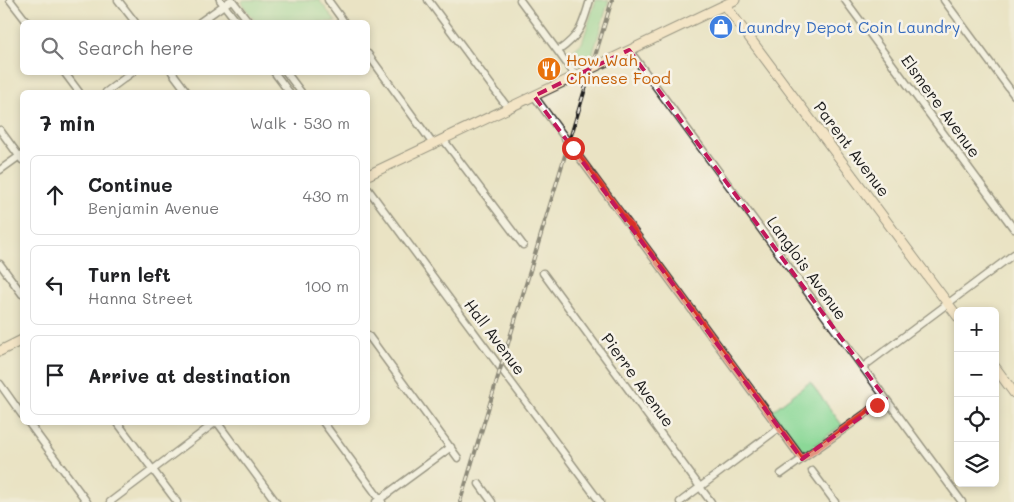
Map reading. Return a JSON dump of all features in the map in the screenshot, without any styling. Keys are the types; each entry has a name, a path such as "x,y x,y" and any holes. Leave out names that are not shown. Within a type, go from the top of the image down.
{"main road":[{"path":"370,174 576,76 724,2 735,0"},
{"name":"Parent Avenue","path":"724,2 954,312"},
{"path":"0,351 20,341"},
{"path":"999,372 1014,393"}],"street":[{"path":"10,0 25,20"},
{"path":"118,0 133,20"},
{"path":"202,20 222,2 232,0 247,20"},
{"path":"328,0 343,20"},
{"path":"428,0 508,108"},
{"path":"520,0 576,76"},
{"path":"558,51 576,37 590,0"},
{"name":"Elsmere Avenue","path":"845,0 1014,229"},
{"path":"944,0 1014,95"},
{"path":"222,2 236,20"},
{"name":"Langlois Avenue","path":"629,50 962,502"},
{"path":"370,57 433,144"},
{"path":"66,75 78,90"},
{"path":"109,90 129,75"},
{"path":"174,75 185,90"},
{"path":"276,75 288,90"},
{"path":"288,75 300,90"},
{"path":"534,96 802,459"},
{"path":"0,130 20,155"},
{"path":"443,139 523,244"},
{"path":"0,170 20,158"},
{"name":"Hall Avenue","path":"370,192 600,502"},
{"path":"863,367 1014,254"},
{"path":"0,264 20,291"},
{"name":"Pierre Avenue","path":"542,273 711,502"},
{"path":"370,338 458,458"},
{"path":"0,384 20,412"},
{"path":"781,474 886,399"},
{"path":"30,425 87,502"},
{"path":"119,425 176,502"},
{"path":"110,502 213,425"},
{"path":"219,425 276,502"},
{"path":"325,425 380,501 451,447"},
{"path":"680,502 779,428"},
{"path":"812,471 835,502"},
{"path":"479,484 492,502"}],"highlighted area":[{"path":"629,50 886,399 802,459 534,96"}],"green space":[{"path":"244,0 319,0 334,20 254,20 241,2"},
{"path":"596,0 609,0 593,56 574,63 570,53 582,43"},
{"path":"810,382 842,425 804,453 772,411"}],"railway":[{"path":"460,502 612,0"}],"place":[{"name":"Laundry Depot Coin Laundry","path":"721,27"},
{"name":"How Wah Chinese Food","path":"549,69"}],"route":[{"path":"573,148 802,459 877,405"}]}
